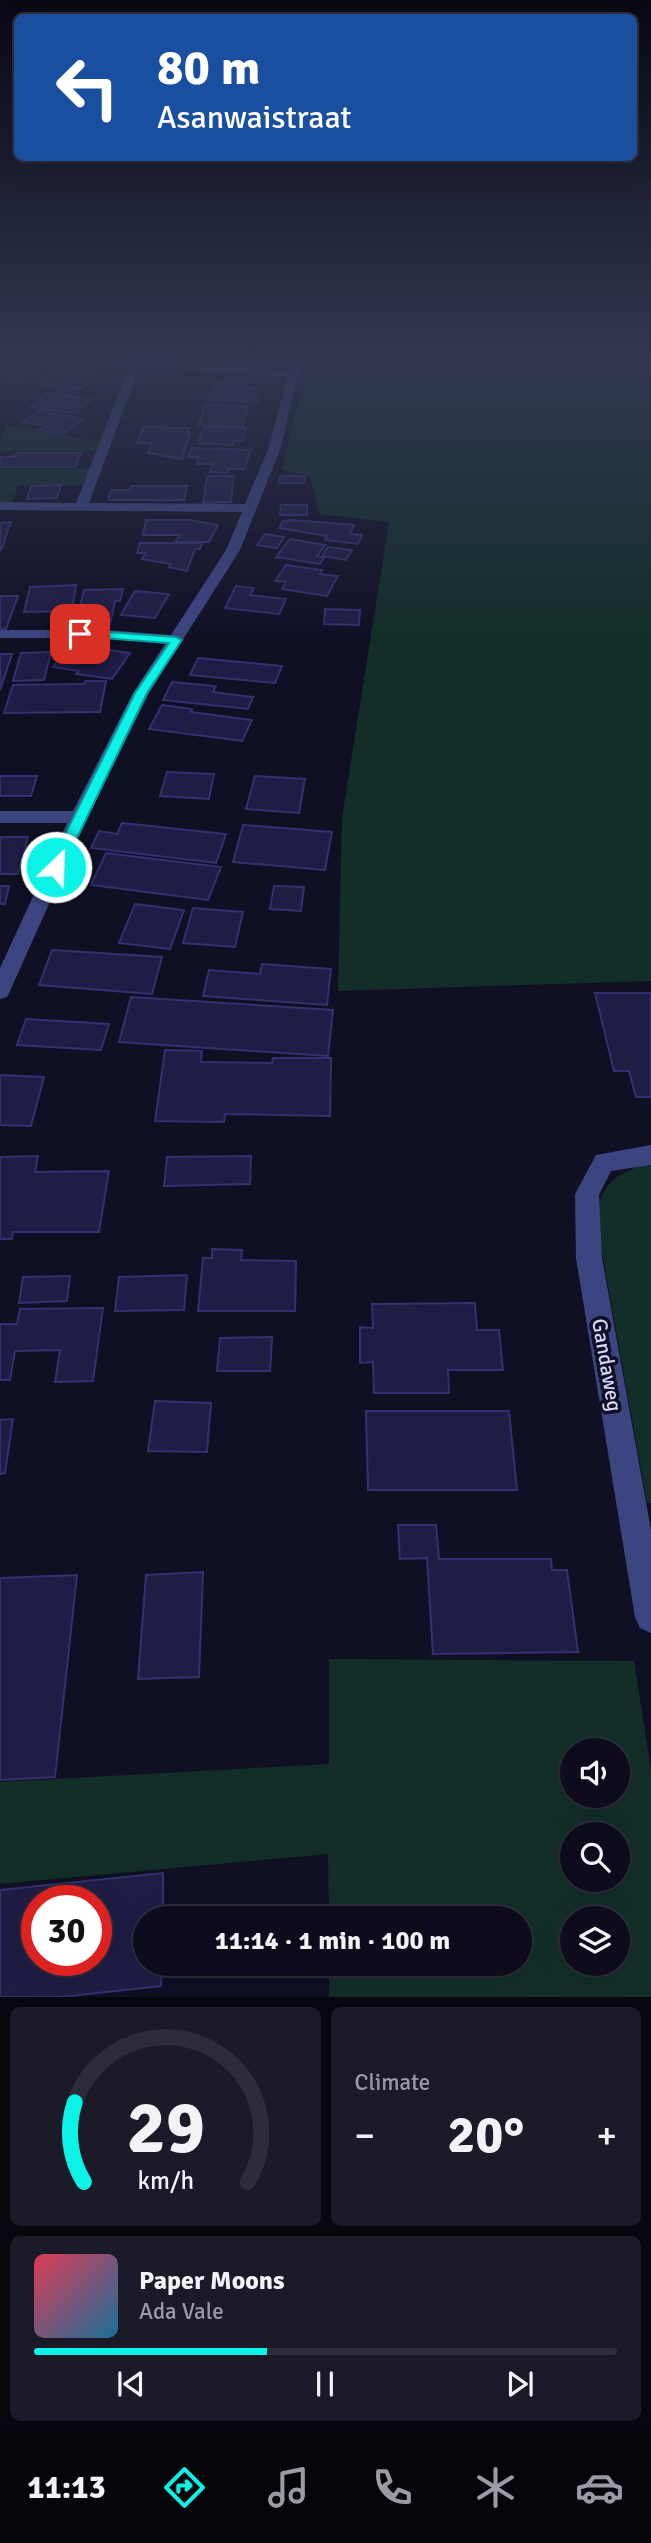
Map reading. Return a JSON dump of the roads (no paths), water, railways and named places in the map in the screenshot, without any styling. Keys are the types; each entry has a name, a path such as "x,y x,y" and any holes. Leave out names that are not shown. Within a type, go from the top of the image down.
{"street":[{"path":"81,507 102,452"},
{"path":"0,991 79,817 141,693 233,550 273,452"},
{"path":"0,506 251,508"},
{"path":"0,634 107,634 176,640"},
{"path":"0,817 79,817"},
{"name":"Gandaweg","path":"651,1155 604,1162 587,1194 589,1258 651,1617"}]}
